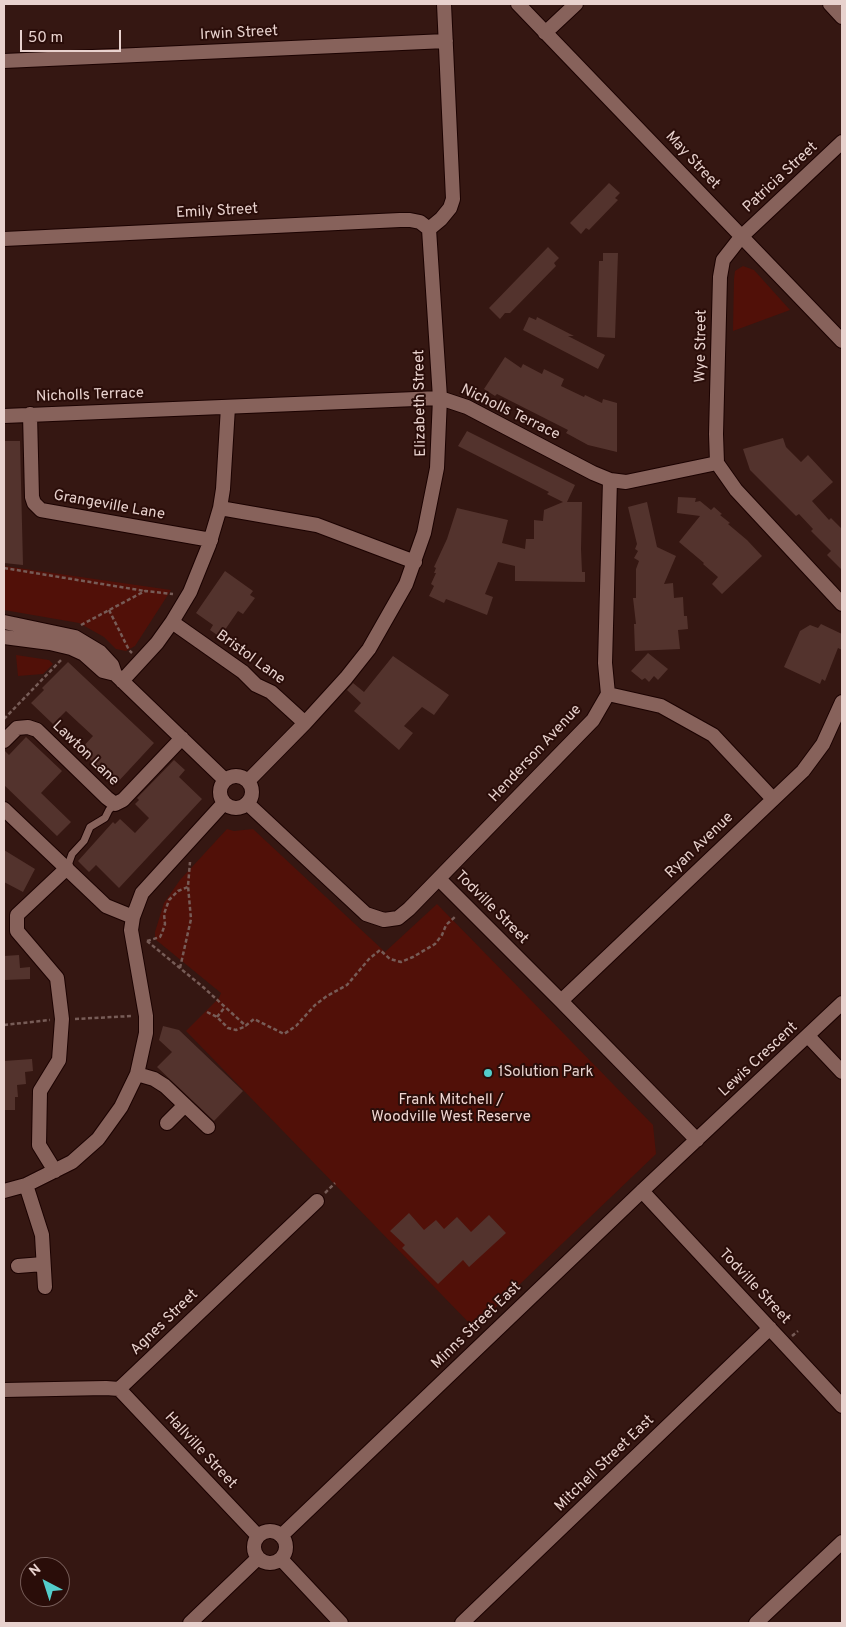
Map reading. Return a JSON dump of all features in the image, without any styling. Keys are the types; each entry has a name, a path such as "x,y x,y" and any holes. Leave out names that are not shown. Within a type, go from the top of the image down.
{"street":[{"path":"429,229 450,208 453,199 444,4"},
{"name":"May Street","path":"518,4 842,341"},
{"path":"545,32 576,4"},
{"path":"830,4 842,17"},
{"name":"Irwin Street","path":"4,61 446,41"},
{"name":"Patricia Street","path":"741,237 842,142"},
{"name":"Emily Street","path":"4,239 400,220 420,222 429,229"},
{"name":"Elizabeth Street","path":"248,781 305,723 346,678 369,649 406,584 415,562 424,533 438,468 440,398 429,229"},
{"name":"Wye Street","path":"717,463 720,277 722,260 741,237"},
{"name":"Nicholls Terrace","path":"4,416 440,398 466,407 610,480 626,482 717,463"},
{"path":"119,678 141,661 172,622 190,592 211,540 223,489 228,407"},
{"name":"Grangeville Lane","path":"30,414 32,497 42,510 211,540"},
{"path":"717,463 736,490 842,604"},
{"path":"610,480 605,664 608,694 661,706 712,735 773,799"},
{"path":"220,508 317,525 415,562"},
{"path":"4,622 75,637 100,652 112,665 119,678 225,780"},
{"name":"Bristol Lane","path":"172,622 243,672 256,685 271,692 305,723"},
{"path":"4,637 50,643 71,648 84,654 103,671 119,678"},
{"name":"Henderson Avenue","path":"439,879 593,720 608,694"},
{"name":"Ryan Avenue","path":"562,1001 803,771 823,744 842,702"},
{"name":"Lawton Lane","path":"4,741 17,728 28,727 37,730 115,804 122,800 182,738"},
{"path":"241,776 248,781 252,796 247,804 237,808 224,803 220,793 225,780 241,776"},
{"path":"4,1191 26,1185 72,1162 98,1139 121,1107 137,1074 146,1033 146,1016 131,930 133,917 142,893 224,803"},
{"name":"Todville Street","path":"247,804 366,914 384,920 398,918 439,879 562,1001 697,1140"},
{"path":"4,809 106,906 133,917"},
{"path":"56,1171 39,1145 40,1091 60,1060 62,1019 57,978 17,931 18,915 67,868"},
{"name":"Lewis Crescent","path":"697,1140 842,1004"},
{"path":"808,1036 842,1072"},
{"path":"137,1074 154,1079 165,1086 208,1127"},
{"path":"167,1123 185,1105"},
{"name":"Minns Street East","path":"281,1536 697,1140"},
{"path":"26,1185 42,1235 45,1287"},
{"name":"Todville Street","path":"642,1191 842,1406"},
{"name":"Agnes Street","path":"119,1390 317,1201"},
{"path":"18,1266 44,1264"},
{"name":"Mitchell Street East","path":"462,1623 770,1328"},
{"path":"4,1390 106,1388 119,1390"},
{"name":"Hallville Street","path":"119,1390 258,1536"},
{"path":"268,1531 281,1536 286,1546 281,1559 270,1563 258,1558 254,1548 254,1543 258,1536 268,1531"},
{"path":"756,1623 842,1542"},
{"path":"190,1623 258,1558"},
{"path":"281,1559 342,1623"}],"lane":[{"path":"67,868 72,854 84,841 90,827 105,818 108,810 115,804"}],"path":[{"path":"4,568 173,594"},
{"path":"78,627 146,591"},
{"path":"110,610 129,650 141,661"},
{"path":"4,719 65,656"},
{"path":"180,968 191,919 188,886 190,862"},
{"path":"188,886 178,891 169,900 164,914 160,937 147,941 246,1026"},
{"path":"207,1012 217,1017 228,1028 236,1030 246,1026 254,1019 284,1034 296,1026 315,1005 347,985 369,959 380,950 390,960 401,962 418,955 435,944 442,935 446,925 456,916"},
{"path":"217,1017 225,1007"},
{"path":"4,1025 62,1019 146,1016"}],"green space":[{"path":"743,266 754,270 790,310 733,331 735,271"},
{"path":"4,566 171,590 135,646 126,651 116,649 104,637 79,623 4,610"},
{"path":"16,655 49,660 53,664 43,674 18,676"},
{"name":"Frank Mitchell / Woodville West Reserve","path":"227,829 234,831 253,829 385,952 437,904 653,1125 656,1154 474,1328 186,1031 219,998 221,993 155,939 155,932 164,903 180,880"}],"building":[{"path":"609,183 620,193 615,198 618,200 589,230 586,228 581,234 570,223"},
{"path":"548,247 559,258 554,263 556,266 510,313 505,313 500,319 489,308"},
{"path":"603,253 618,253 615,338 597,337 599,261 603,261"},
{"path":"529,317 536,320 537,317 605,355 598,369 523,330"},
{"path":"505,357 521,368 523,364 542,374 544,369 564,379 561,386 584,397 585,395 602,403 603,399 617,403 617,452 588,445 566,433 568,430 484,389"},
{"path":"467,431 575,485 567,502 582,502 581,549 582,572 585,572 585,582 515,581 515,566 498,562 485,594 493,597 487,615 446,599 444,603 429,596 434,586 431,584 436,573 434,573 436,568 434,567 447,539 457,508 508,520 502,543 525,549 526,539 534,539 534,520 543,521 544,510 563,502 547,494 549,492 458,446"},
{"path":"783,438 786,447 801,462 808,455 833,482 812,501 829,520 831,518 842,529 842,570 827,555 831,551 811,531 813,529 799,514 796,516 750,470 743,449"},
{"path":"4,441 20,441 23,565 4,563"},
{"path":"678,497 696,498 695,502 700,501 711,510 714,507 730,523 728,524 762,556 722,594 712,584 718,577 679,542 700,516 677,513"},
{"path":"647,502 657,547 676,556 664,584 673,583 674,598 683,597 684,616 687,616 688,629 678,630 680,649 635,651 634,624 636,624 633,598 636,598 636,569 639,561 634,558 638,551 635,549 637,544 628,507"},
{"path":"225,571 253,591 250,595 255,598 243,614 238,611 220,637 210,630 213,625 196,613"},
{"path":"821,624 842,634 842,650 838,648 825,681 822,679 820,684 784,667 800,631 810,625 818,628"},
{"path":"648,653 668,669 658,680 654,676 649,682 645,678 642,680 631,671"},
{"path":"393,656 449,695 434,715 422,707 404,726 413,733 399,750 354,711 361,703 347,690 353,683 364,692"},
{"path":"68,662 154,743 116,784 80,750 93,736 66,711 53,724 31,703 44,690 42,688"},
{"path":"26,737 62,771 41,793 71,822 57,836 4,785 4,750 9,755"},
{"path":"174,760 185,770 179,777 202,799 119,888 96,865 89,872 78,861 113,822 115,824 120,819 135,833 149,818 135,804 139,800 137,798"},
{"path":"4,850 35,869 23,892 4,882"},
{"path":"19,955 20,968 30,967 30,979 4,980 4,956"},
{"path":"163,1026 179,1030 243,1091 214,1121 157,1067 172,1052 159,1040"},
{"path":"32,1059 33,1071 25,1072 26,1084 17,1085 18,1097 15,1097 15,1110 4,1110 4,1061"},
{"path":"409,1213 424,1230 436,1220 444,1229 457,1217 471,1232 489,1215 506,1233 469,1267 463,1260 438,1284 402,1248 405,1245 390,1231"}],"place":[{"name":"1Solution Park","path":"488,1073"}]}
